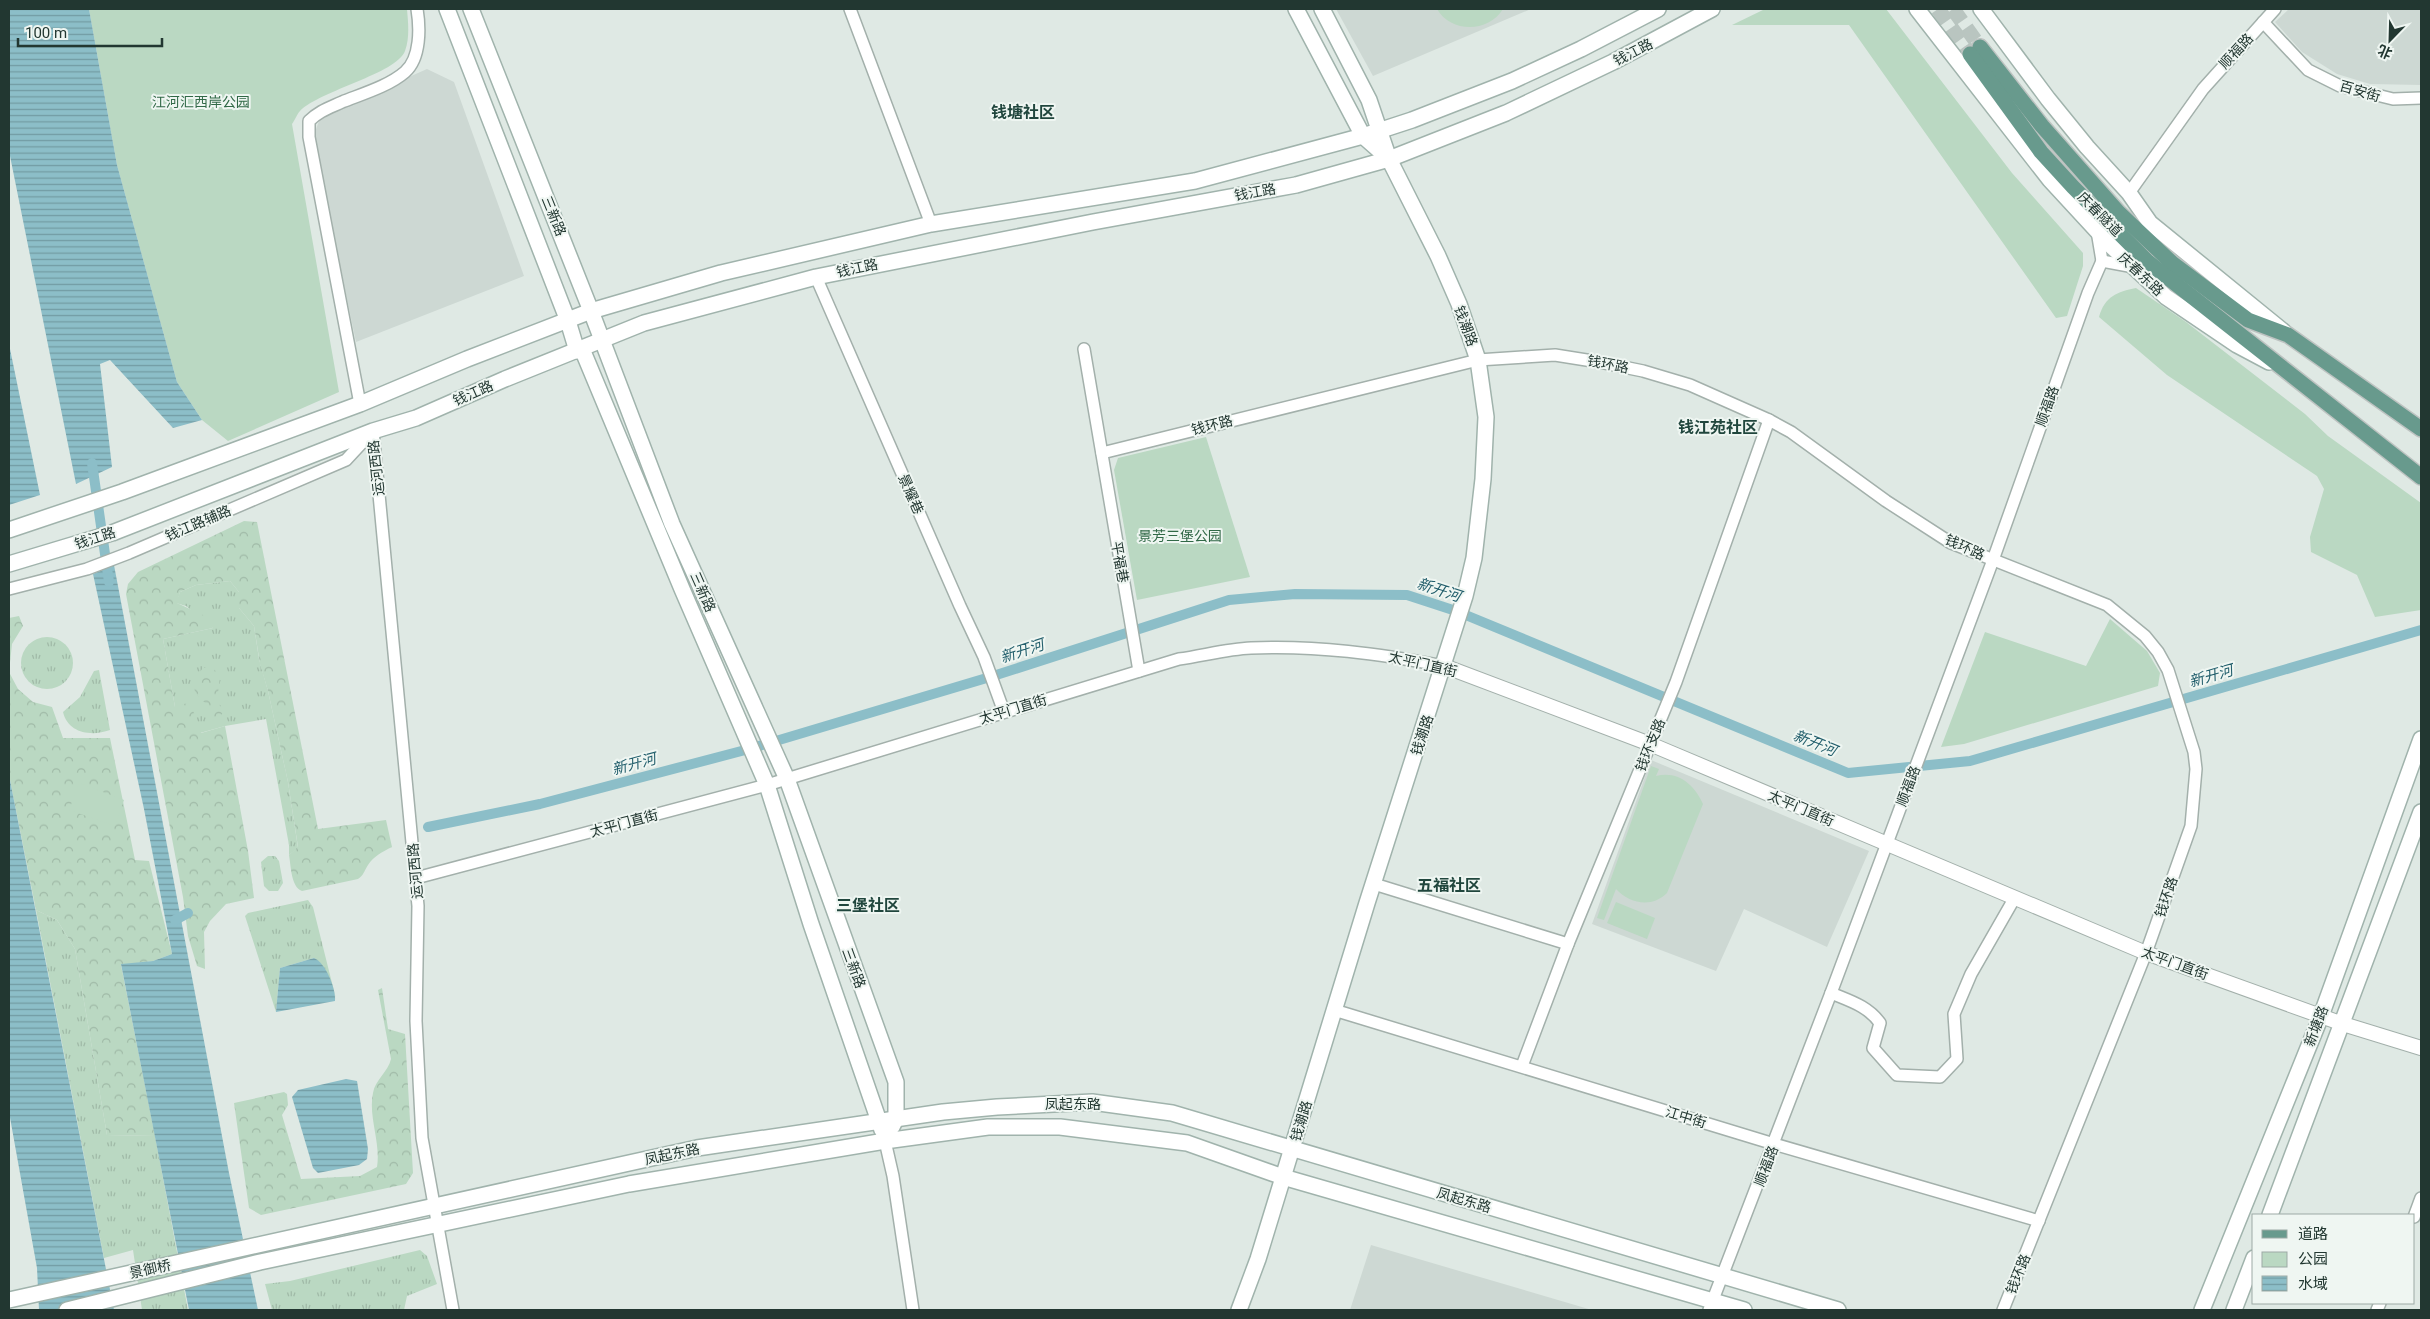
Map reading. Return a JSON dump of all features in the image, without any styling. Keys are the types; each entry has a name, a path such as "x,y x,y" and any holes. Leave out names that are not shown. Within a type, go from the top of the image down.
{"main road":[{"name":"三新路","path":"447,9 568,321 767,785 811,924 885,1141"},
{"name":"三新路","path":"471,9 592,311 672,524 787,779 896,1082 896,1119 885,1141"},
{"name":"钱潮路","path":"1296,9 1363,136 1389,159"},
{"name":"钱潮路","path":"1239,1310 1258,1259 1334,1010 1456,627 1474,558 1484,479 1486,416 1478,360 1459,304 1438,256 1389,159 1369,100 1322,9"},
{"name":"钱江路","path":"9,530 122,492 360,404 467,358 592,311 722,273 931,224 1195,181 1363,136 1412,120 1512,81 1658,9"},
{"name":"钱江路","path":"9,564 133,525 373,431 416,418 644,323 816,277 1074,226 1296,185 1389,159 1506,113 1613,62 1712,9"},
{"name":"庆春东路","path":"1917,9 2050,180 2097,231 2166,297 2237,345 2280,368 2421,477"},
{"path":"1981,9 2054,106 2087,147 2129,193 2150,223 2288,335 2421,429"},
{"name":"庆春隧道","path":"2280,368 2148,262 2072,187 2041,152 1975,50 2118,212 2172,263 2248,320 2288,335"},
{"name":"新塘路","path":"2202,1310 2321,1016 2421,739"},
{"name":"新塘路","path":"2270,1214 2421,812"},
{"name":"凤起东路","path":"291,1238 697,1148 979,1108 1092,1102 1172,1113 1838,1310"},
{"name":"凤起东路","path":"296,1254 629,1184 885,1141 988,1128 1060,1127 1187,1142 1283,1177 1711,1306 1744,1310"},
{"name":"景御桥","path":"9,1300 291,1238"},
{"name":"景御桥","path":"67,1310 152,1287 296,1254"},
{"path":"2234,1310 2252,1263"}],"street":[{"path":"360,404 308,137 309,121 317,112 376,88 406,71 417,52 419,20 417,9"},
{"path":"850,9 931,224"},
{"name":"顺福路","path":"2129,193 2203,89 2275,9"},
{"name":"百安街","path":"2263,22 2308,70 2340,86 2393,99 2421,98"},
{"path":"2097,231 2102,261 2134,267"},
{"name":"顺福路","path":"1711,1306 1910,782 1993,560 2088,293 2102,261"},
{"name":"景耀巷","path":"816,277 984,657 1004,712"},
{"name":"平福巷","path":"1084,349 1138,671"},
{"name":"钱环路","path":"1102,453 1478,360 1554,355 1599,362 1643,371 1690,385 1769,420 1791,432 1922,526 1951,543 2107,605 2145,636 2158,652 2174,687 2194,752 2196,769 2191,826 2146,953 2003,1310"},
{"name":"钱环支路","path":"1522,1066 1568,944 1676,682 1769,420"},
{"name":"钱江路辅路","path":"9,589 87,569 346,460 373,431"},
{"name":"运河西路","path":"373,431 418,906 416,1021 422,1138 453,1310"},
{"name":"太平门直街","path":"416,878 767,785 1179,659 1249,648 1312,648 1372,653 1444,666 1650,744 2146,953 2343,1024 2421,1048"},
{"path":"1374,884 1568,944"},
{"path":"1831,993 1867,1008 1875,1016 1880,1023 1873,1048 1897,1075 1940,1077 1957,1059 1954,1014 1971,974 2014,899"},
{"name":"江中街","path":"1334,1010 1774,1144 2039,1221"},
{"path":"885,1141 894,1176 913,1310"},
{"path":"2415,1214 2421,1198"}],"shaded area":[{"path":"1336,9 1531,9 1373,76"},
{"path":"2289,9 2421,9 2421,85 2370,84 2337,74 2302,52 2275,22"},
{"path":"427,69 454,82 524,276 356,342 313,137 321,116"},
{"path":"1651,760 1869,851 1827,947 1744,909 1716,971 1592,924"},
{"path":"1371,1245 1592,1310 1350,1310"}],"green space":[{"name":"江河汇西岸公园","path":"89,9 407,9 408,40 405,51 399,59 373,75 310,103 300,111 292,124 339,392 228,441 202,420 177,382 117,165"},
{"path":"1437,9 1503,9 1488,22 1470,27 1460,26 1451,22 1443,17"},
{"path":"1765,9 1886,9 2012,173 2083,253 2083,266 2067,316 2056,318 1849,25 1732,25"},
{"path":"2136,288 2186,322 2305,414 2328,436 2421,503 2421,610 2375,617 2357,575 2311,552 2310,537 2324,489 2317,476 2167,375 2099,317 2105,304 2113,296"},
{"name":"景芳三堡公园","path":"1206,437 1250,577 1137,600 1114,470 1118,458"},
{"path":"244,521 257,522 318,829 386,820 392,847 373,859 358,879 302,891 298,889 292,876 289,855 298,847 288,782 268,691 260,664 254,626 239,608 239,592 230,581 196,585 180,592 177,603 205,616 213,628 163,639 175,707 190,702 201,733 225,726 248,851 254,898 226,904 210,921 204,932 205,969 197,966 188,936 183,897 126,594 128,584 138,572"},
{"path":"230,581 239,592 239,608 254,626 259,659 288,782 298,848 289,855 289,845 266,719 225,726 200,733 175,707 163,639 213,628 186,606 176,603 180,592 196,585"},
{"path":"19,616 23,626 12,644 9,672 9,618"},
{"path":"2110,619 2147,651 2160,673 2158,686 1964,744 1941,747 1985,632 2086,666"},
{"path":"42,637 52,637 66,644 73,658 73,668 66,682 52,689 42,689 32,685 25,678 21,668 21,658 25,648 32,641"},
{"path":"212,667 220,676 218,698 223,712 219,719 206,717 209,705 199,697 194,688 196,679 203,668"},
{"path":"99,670 110,730 95,733 81,732 70,725 63,712 80,697 94,671"},
{"path":"9,672 18,689 33,702 52,707 63,738 110,738 135,860 149,861 172,954 153,961 121,965 155,1136 107,1135 75,949 57,920 36,910 9,775"},
{"path":"1651,766 1659,769 1656,776 1671,775 1685,781 1700,797 1703,804 1667,893 1655,901 1641,902 1628,898 1616,889 1604,920 1597,918"},
{"path":"79,783 124,800 115,826 69,810"},
{"path":"268,856 275,856 279,861 283,883 278,891 269,891 264,886 261,862"},
{"path":"308,900 313,907 336,999 330,980 314,958 280,968 276,1012 245,916 248,913"},
{"path":"1616,902 1655,918 1647,939 1607,923"},
{"path":"36,910 57,920 75,949 107,1135 155,1136 188,1310 142,1310 133,1250 104,1258"},
{"path":"382,988 388,1029 405,1034 413,1173 406,1184 261,1215 249,1208 234,1103 284,1092 287,1094 288,1105 282,1115 301,1179 360,1176 377,1167 378,1158 372,1111 373,1093 376,1084 391,1059 378,990"},
{"path":"420,1250 427,1256 437,1284 407,1296 404,1310 272,1310 265,1284 290,1281"}],"water":[{"path":"9,9 89,9 117,165 177,382 202,420 173,428 110,360 100,364 112,467 76,484 9,151"},
{"path":"9,344 40,495 9,505"},
{"path":"114,565 229,1173 258,1310 189,1310 121,964 153,961 172,954 144,809 93,574"},
{"path":"9,775 114,1310 39,1310 37,1268 9,1112"},
{"path":"314,958 322,965 329,977 334,990 335,1001 276,1012 280,968"},
{"path":"346,1079 357,1081 368,1149 367,1159 359,1165 318,1173 313,1168 292,1097 298,1090"}],"waterway":[{"path":"92,463 109,582"},
{"name":"新开河","path":"428,827 540,804 749,749 990,677 1229,600 1295,594 1407,595 1456,611 1848,773 1970,761 2421,630"},
{"name":"新开河","path":"175,920 188,913"}],"tunnel":[{"path":"1938,9 1970,54"},
{"path":"1953,9 1980,47"}],"district":[{"name":"钱塘社区","path":"1023,112"},
{"name":"钱江苑社区","path":"1718,427"},
{"name":"五福社区","path":"1449,885"},
{"name":"三堡社区","path":"868,905"}]}
